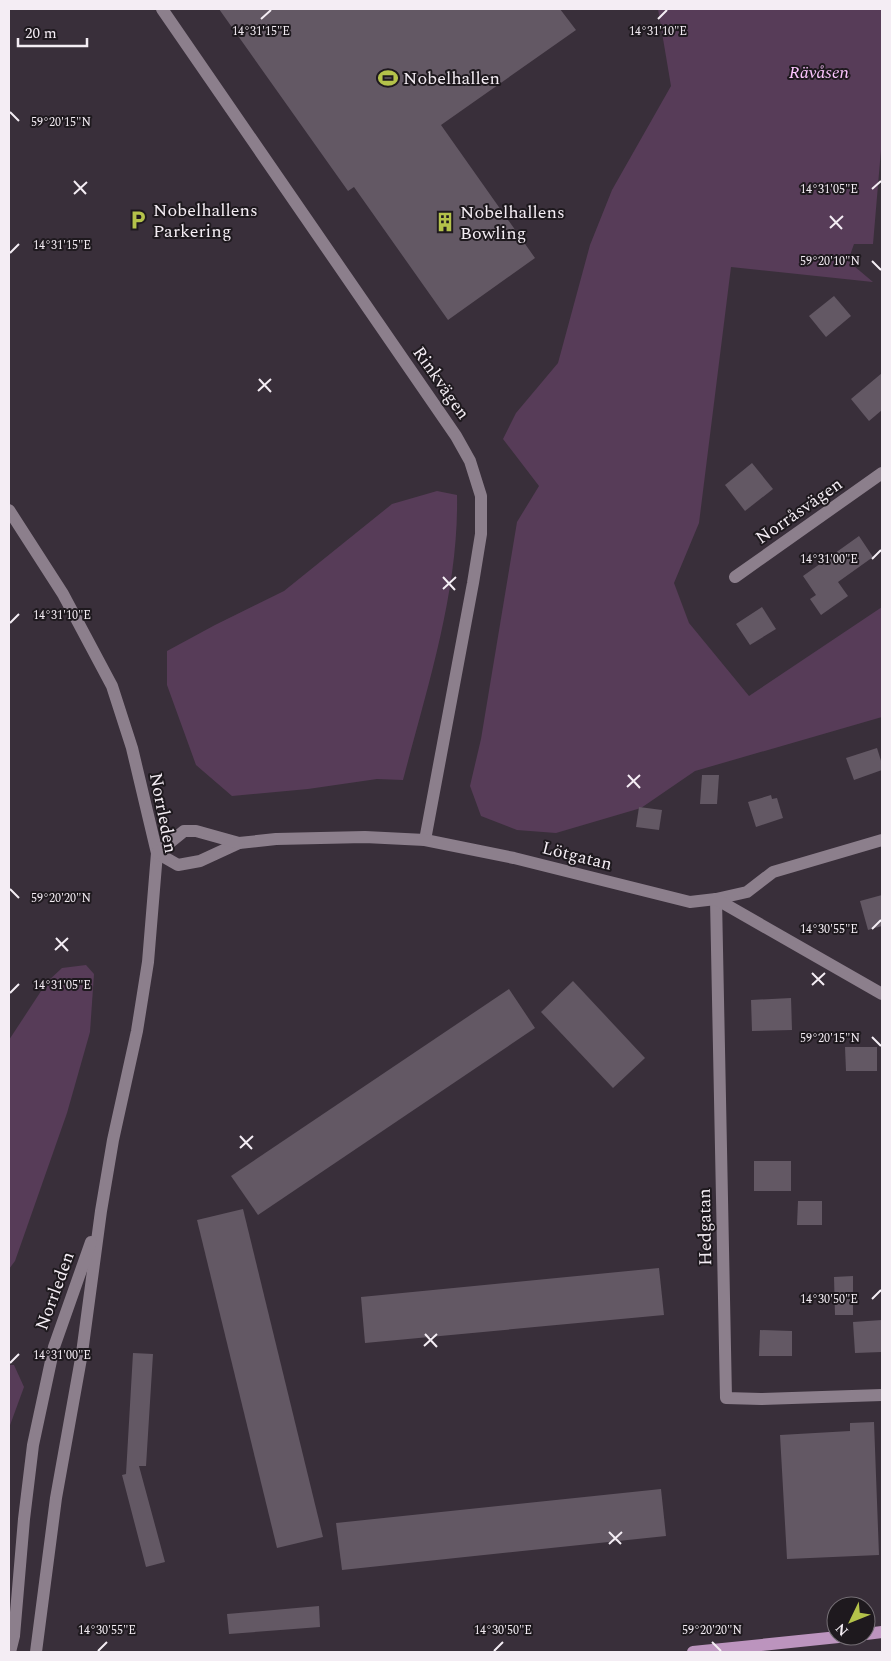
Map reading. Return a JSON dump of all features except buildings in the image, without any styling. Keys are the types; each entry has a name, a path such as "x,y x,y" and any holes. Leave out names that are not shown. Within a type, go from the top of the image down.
{"main road":[{"path":"693,1652 826,1638"}],"street":[{"name":"Rinkvägen","path":"162,9 456,436 470,461 481,496 480,534 473,583 425,840"},
{"name":"Norråsvägen","path":"735,578 882,474"},
{"name":"Norrleden","path":"9,510 63,594 112,686 132,748 157,853 148,962 137,1031 113,1140 101,1210 82,1353 56,1498 36,1652"},
{"name":"Lötgatan","path":"239,843 196,831 184,831 157,853 178,865 200,861 239,843 276,839 365,837 425,840 514,858 690,902 716,899 747,892 773,872 882,840"},
{"path":"716,899 882,994"},
{"name":"Hedgatan","path":"716,899 726,1398 761,1399 882,1395"},
{"name":"Norrleden","path":"10,1652 14,1636 32,1445 54,1346 92,1241 101,1210"}],"green space":[{"name":"Rävåsen","path":"658,9 882,9 882,138 873,244 854,244 848,261 873,282 731,267 699,523 674,583 689,623 749,696 882,607 882,717 695,771 641,808 556,833 517,830 481,816 470,786 481,739 517,522 539,486 503,439 516,413 558,363 590,245 612,190 671,86"},
{"path":"437,491 457,495 453,567 440,639 403,780 377,779 308,789 232,796 196,765 167,685 167,651 284,591 392,504"},
{"path":"86,965 94,974 90,1032 67,1113 15,1261 9,1269 9,1040 47,982 62,968"},
{"path":"9,1365 14,1365 24,1387 9,1428"}],"place":[{"name":"Nobelhallen","path":"388,78"},
{"name":"Nobelhallens Parkering","path":"138,220"},
{"name":"Nobelhallens Bowling","path":"445,222"}]}
